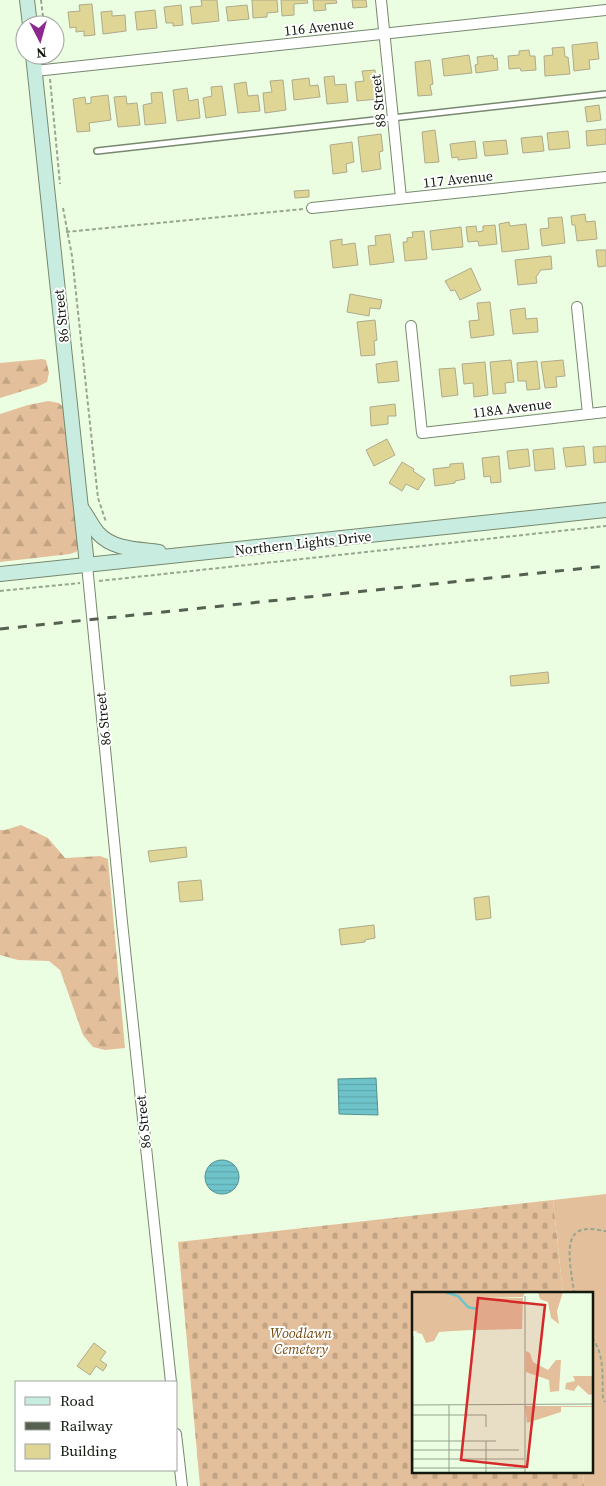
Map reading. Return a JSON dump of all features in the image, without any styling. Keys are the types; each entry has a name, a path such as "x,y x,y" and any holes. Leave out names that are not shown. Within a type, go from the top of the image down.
{"main road":[{"path":"27,0 29,15"},
{"name":"86 Street","path":"35,65 87,565"},
{"path":"81,507 98,533 114,544 122,547 184,555"},
{"name":"Northern Lights Drive","path":"0,574 606,510"}],"street":[{"name":"88 Street","path":"381,0 401,198"},
{"name":"116 Avenue","path":"35,71 606,10"},
{"name":"117 Avenue","path":"312,208 606,177"},
{"path":"577,306 588,414"},
{"name":"118A Avenue","path":"411,326 422,433 606,412"},
{"name":"86 Street","path":"87,565 121,913 171,1381"},
{"path":"178,1451 182,1486"}],"lane":[{"path":"98,150 606,94"}],"path":[{"path":"41,0 43,15"},
{"path":"50,70 60,186"},
{"path":"62,205 72,256 98,498 107,524"},
{"path":"66,232 312,208"},
{"path":"0,591 606,526"},
{"path":"574,1292 569,1245 572,1236 579,1231 588,1229 606,1231"},
{"path":"594,1341 600,1350 602,1359 603,1398 606,1402"}],"green space":[{"path":"46,360 49,373 47,382 0,398 0,363"},
{"path":"48,401 59,403 66,410 80,547 76,552 70,554 0,562 0,414"},
{"path":"21,825 48,838 65,858 100,856 108,859 125,1048 105,1050 93,1047 83,1035 60,970 49,961 18,960 0,955 0,830"},
{"path":"606,1194 606,1486 584,1486 583,1474 594,1474 594,1292 563,1292 553,1200"},
{"name":"Woodlawn Cemetery","path":"553,1200 563,1292 412,1292 412,1474 583,1474 584,1486 200,1486 178,1242"}],"water":[{"path":"376,1078 378,1115 339,1114 338,1079"},
{"path":"222,1160 234,1165 239,1177 234,1189 222,1194 210,1189 205,1177 210,1165"}],"building":[{"path":"201,0 217,0 219,21 192,24 190,7 202,6"},
{"path":"252,0 277,0 278,12 267,13 267,17 253,18"},
{"path":"281,0 307,0 308,3 294,4 294,15 282,16"},
{"path":"313,0 336,0 337,3 325,4 326,10 314,11"},
{"path":"352,0 366,0 367,7 353,8"},
{"path":"92,4 95,35 84,36 84,31 76,32 76,27 70,28 68,12 80,11 79,5"},
{"path":"181,5 183,25 173,26 173,23 166,23 164,7"},
{"path":"247,5 249,19 228,21 226,7"},
{"path":"155,10 157,28 137,30 135,12"},
{"path":"112,11 112,16 125,15 126,31 103,34 101,12"},
{"path":"597,42 599,59 589,60 590,69 574,71 572,45"},
{"path":"564,47 565,57 568,57 570,74 545,76 544,56 553,55 552,48"},
{"path":"529,50 530,56 535,56 536,70 521,71 520,68 509,69 508,56 519,55 519,51"},
{"path":"469,55 472,73 444,76 442,59"},
{"path":"493,55 494,59 497,58 498,70 476,73 477,57"},
{"path":"430,60 433,84 430,85 432,95 418,96 415,62"},
{"path":"375,70 378,99 357,101 355,82 364,81 362,71"},
{"path":"334,76 335,85 346,84 348,102 327,104 324,77"},
{"path":"309,78 310,86 318,85 320,97 294,100 292,80"},
{"path":"283,80 286,110 265,113 263,93 272,92 270,81"},
{"path":"246,82 248,96 258,95 260,111 238,113 234,84"},
{"path":"222,86 226,115 206,118 203,98 212,96 211,87"},
{"path":"187,88 189,101 198,99 200,118 177,121 173,90"},
{"path":"162,92 166,123 145,125 143,105 152,103 151,93"},
{"path":"108,95 111,120 89,123 90,131 77,132 73,99 85,97 86,104 91,103 91,97"},
{"path":"126,96 127,104 137,103 140,125 118,127 114,97"},
{"path":"599,105 601,120 587,122 585,107"},
{"path":"606,129 606,144 587,146 586,131"},
{"path":"435,130 439,162 425,163 422,132"},
{"path":"568,131 570,148 549,150 547,133"},
{"path":"381,134 383,151 379,152 381,169 362,172 358,137"},
{"path":"542,136 544,151 523,153 521,138"},
{"path":"506,140 508,154 485,156 483,142"},
{"path":"475,141 477,158 458,160 458,157 452,158 450,144"},
{"path":"352,142 354,162 346,164 347,172 333,174 330,145"},
{"path":"309,190 309,197 295,198 294,191"},
{"path":"585,214 586,222 595,221 597,239 577,241 575,225 572,225 571,216"},
{"path":"562,217 565,243 542,246 540,229 549,228 548,218"},
{"path":"509,222 510,226 526,224 529,249 502,252 499,224"},
{"path":"495,225 497,244 479,246 478,241 468,242 466,227 476,226 477,232 483,231 483,226"},
{"path":"461,227 463,247 432,250 430,231"},
{"path":"424,231 427,259 405,261 403,242 407,242 407,238 413,237 412,232"},
{"path":"390,234 394,262 370,265 368,246 376,245 375,236"},
{"path":"342,239 342,245 355,243 358,265 333,268 330,241"},
{"path":"596,250 606,250 606,266 598,267"},
{"path":"551,256 552,269 541,270 536,277 537,283 518,285 515,260"},
{"path":"471,268 481,290 460,300 455,290 451,291 445,281"},
{"path":"350,294 382,300 380,309 370,308 369,316 347,312"},
{"path":"490,302 494,335 471,338 469,321 479,320 477,303"},
{"path":"525,308 526,319 537,318 538,332 513,334 510,310"},
{"path":"375,320 377,340 374,341 375,355 361,356 357,322"},
{"path":"511,360 514,382 505,383 506,393 493,394 490,362"},
{"path":"563,360 565,376 556,377 557,387 545,388 541,362"},
{"path":"397,361 399,381 378,383 376,364"},
{"path":"537,361 540,389 527,390 526,381 518,381 517,363"},
{"path":"485,362 488,395 474,397 473,383 464,384 462,364"},
{"path":"455,368 458,395 442,397 439,369"},
{"path":"395,404 396,416 388,416 388,424 371,426 370,407"},
{"path":"387,439 395,455 374,466 366,450"},
{"path":"584,446 586,465 566,467 563,448"},
{"path":"606,446 606,462 594,463 593,447"},
{"path":"553,448 555,469 535,471 533,450"},
{"path":"528,449 530,466 509,469 507,451"},
{"path":"499,456 501,482 491,483 490,476 484,477 482,458"},
{"path":"402,462 414,469 413,471 425,479 418,490 406,484 402,491 389,483"},
{"path":"463,463 465,479 455,481 455,483 435,486 433,469 450,467 450,464"},
{"path":"548,672 549,683 511,686 510,676"},
{"path":"186,847 187,857 150,862 148,851"},
{"path":"201,880 203,900 180,902 178,882"},
{"path":"489,896 491,918 476,920 474,898"},
{"path":"374,925 375,938 365,940 365,942 341,945 339,929"},
{"path":"94,1343 106,1352 100,1360 107,1365 103,1371 96,1366 90,1375 77,1366"}],"railway":[{"path":"0,629 606,566"}]}
